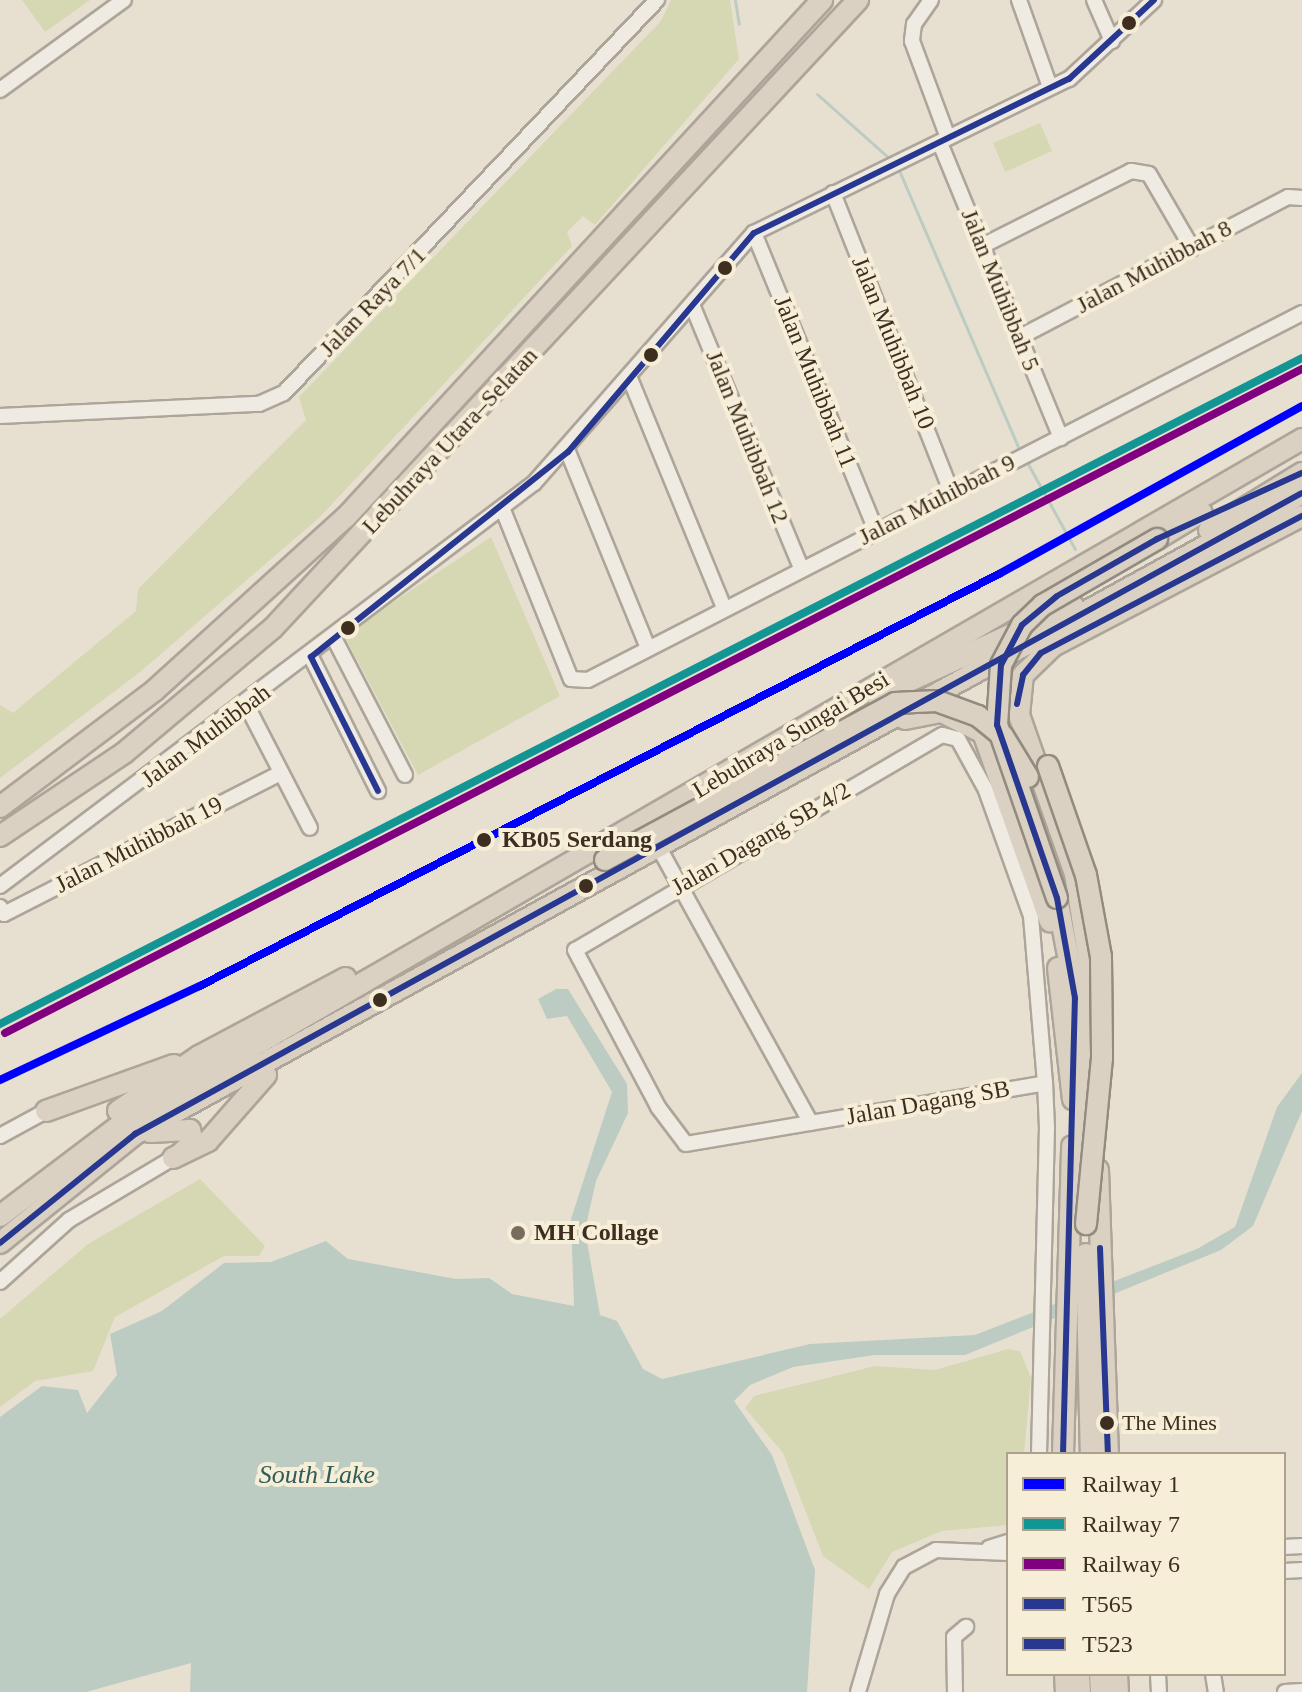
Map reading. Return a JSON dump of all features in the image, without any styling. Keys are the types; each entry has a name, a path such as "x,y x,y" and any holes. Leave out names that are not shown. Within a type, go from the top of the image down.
{"highway":[{"name":"Lebuhraya Utara–Selatan","path":"0,807 155,690 346,517 822,0"},
{"name":"Lebuhraya Utara–Selatan","path":"0,836 124,753 272,629 858,0"},
{"name":"Lebuhraya Sungai Besi","path":"0,1216 71,1157 1302,439"},
{"path":"1076,1452 1070,1345 1075,998 1057,898 997,725 1001,665 1022,625 1043,605 1302,453"},
{"name":"Lebuhraya Sungai Besi","path":"0,1243 135,1134 1191,556 1299,482"},
{"path":"776,744 1052,616 1299,482"},
{"path":"1157,539 1225,509 1299,482"},
{"path":"1108,1452 1089,943 1075,874 1017,705 1033,660 1302,516"},
{"path":"1191,556 1272,532"},
{"path":"1086,1224 1102,1058 1101,957 1086,875 1030,697 1044,663 1087,632"},
{"path":"433,944 457,941 883,707 947,703 994,727 1028,777 1078,944 1091,1452"},
{"path":"872,728 942,712 971,723 987,740 1049,917 1073,1099"},
{"path":"71,1157 108,1118 199,1056 457,921 484,915"},
{"path":"173,1158 208,1141 247,1090 304,1044"},
{"path":"46,1111 199,1056"},
{"path":"46,1111 102,1091 112,1094 108,1118"},
{"path":"135,1134 190,1130 193,1142 173,1158"},
{"path":"1063,1452 1070,1345"}],"street":[{"path":"0,90 124,0"},
{"name":"Jalan Raya 7/1","path":"0,416 259,404 284,393 657,0"},
{"name":"Jalan Muhibbah 5","path":"931,0 914,24 912,41 982,246 1061,438"},
{"path":"1019,0 1050,87"},
{"path":"1094,0 1112,41"},
{"name":"Jalan Muhibbah","path":"0,886 247,706 503,510 568,452 754,233 1050,87 1112,41 1154,0"},
{"path":"982,246 1131,171 1149,174 1192,248"},
{"name":"Jalan Muhibbah 10","path":"833,193 952,493"},
{"name":"Jalan Muhibbah 8","path":"1020,337 1295,198"},
{"name":"Jalan Muhibbah 11","path":"754,233 876,531"},
{"name":"Jalan Muhibbah 12","path":"693,307 801,568"},
{"name":"Jalan Muhibbah 9","path":"503,510 571,679 588,680 723,605 952,493 1302,313"},
{"path":"631,381 723,605"},
{"path":"568,452 647,646"},
{"path":"335,640 405,775"},
{"path":"311,657 378,791"},
{"path":"247,706 310,828"},
{"name":"Jalan Dagang SB 4/2","path":"575,950 680,886 951,735 986,790 1031,916 1045,1083"},
{"name":"Jalan Muhibbah 19","path":"0,907 4,914 281,773"},
{"path":"658,846 811,1123"},
{"name":"Jalan Dagang SB","path":"575,950 678,1141 811,1123 1045,1083"},
{"path":"1039,1452 1045,1350 1045,1083"},
{"path":"0,1136 46,1111"},
{"path":"0,1282 69,1220 173,1158"},
{"path":"858,1692 887,1594 904,1567 936,1550 989,1548 1006,1543"},
{"path":"989,1548 1006,1552"},
{"path":"955,1692 954,1637 966,1627"},
{"path":"1285,1692 1302,1691"}],"green space":[{"path":"22,0 90,0 45,32"},
{"path":"671,0 730,0 739,59 595,225 583,216 567,232 572,246 320,517 140,672 0,778 0,705 13,713 136,611 138,589 306,420 299,397 661,21"},
{"path":"1040,123 1052,151 1005,172 993,143"},
{"path":"491,537 560,696 418,775 344,635"},
{"path":"200,1179 265,1246 259,1256 224,1256 115,1317 93,1371 35,1381 0,1407 0,1319 88,1244"},
{"path":"1008,1349 1020,1351 1031,1378 1024,1452 1006,1452 1006,1525 942,1531 892,1552 869,1589 823,1556 783,1453 745,1408 754,1396 875,1366 935,1370"}],"water":[{"name":"South Lake","path":"556,989 568,989 627,1084 628,1113 596,1181 585,1230 600,1315 617,1321 643,1369 662,1379 810,1344 975,1335 1197,1249 1235,1227 1277,1107 1302,1073 1302,1111 1253,1226 1221,1250 965,1355 875,1355 793,1367 750,1385 734,1401 772,1455 815,1570 807,1692 190,1692 191,1663 86,1692 0,1692 0,1417 42,1386 78,1390 87,1413 117,1375 110,1334 162,1311 224,1263 271,1262 326,1241 348,1259 456,1279 489,1278 512,1294 574,1306 571,1219 612,1092 567,1016 547,1019 538,999"}],"waterway":[{"path":"735,0 739,24"},
{"path":"817,94 890,159"},
{"path":"898,168 1018,446"},
{"path":"1028,464 1075,549"}],"rail line":[{"name":"7","path":"0,1024 1302,358"},
{"name":"6","path":"5,1033 1302,369"},
{"name":"1","path":"0,1080 200,986 999,574 1302,406"}],"transit line":[{"name":"T565","path":"378,791 311,657 568,452 754,233 1069,79 1154,0"},
{"name":"T565","path":"1063,1452 1075,998 1057,898 997,725 1001,665 1022,625 1057,596 1157,539 1302,473"},
{"name":"T523","path":"0,1243 135,1134 1302,493"},
{"name":"T565","path":"1017,704 1023,675 1041,653 1302,516"},
{"name":"T565","path":"1100,1248 1108,1452"}],"place":[{"name":"KB05 Serdang","path":"484,840"},
{"name":"MH Collage","path":"518,1233"},
{"name":"The Mines","path":"1107,1423"}]}
